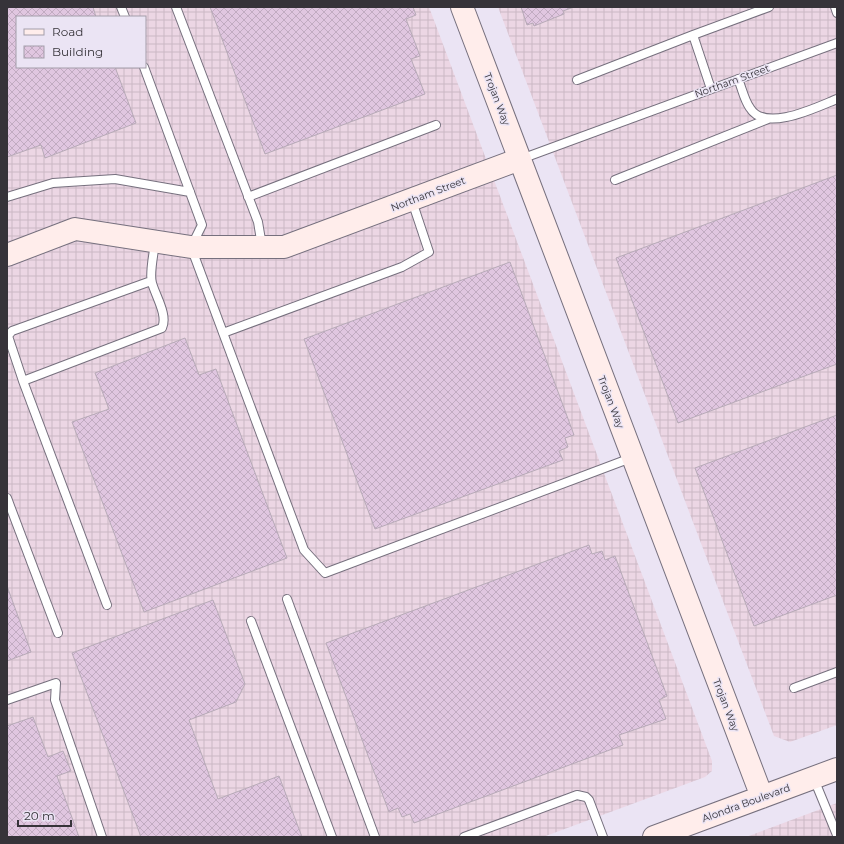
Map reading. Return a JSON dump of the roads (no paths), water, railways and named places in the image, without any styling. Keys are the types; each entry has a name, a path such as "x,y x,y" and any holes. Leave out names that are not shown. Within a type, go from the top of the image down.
{"street":[{"name":"Trojan Way","path":"462,7 762,797"},
{"name":"Northam Street","path":"7,255 75,229 191,247 284,247 520,159"},
{"name":"Alondra Boulevard","path":"654,837 837,769"}],"lane":[{"path":"176,7 258,222 262,247"},
{"path":"578,80 769,7"},
{"path":"835,7 837,13"},
{"path":"693,35 711,89"},
{"name":"Northam Street","path":"520,159 837,43"},
{"path":"144,68 202,225 191,247 304,550 325,573 632,457"},
{"path":"738,79 750,109 768,119"},
{"path":"615,180 768,119 794,116 837,99"},
{"path":"248,197 436,125"},
{"path":"7,197 53,183 115,179 190,192"},
{"path":"223,333 402,267 429,252 412,200"},
{"path":"23,380 162,328 164,323 163,315 151,281 155,241"},
{"path":"107,605 8,336 12,331 151,281"},
{"path":"7,498 58,634"},
{"path":"286,599 375,837"},
{"path":"251,622 332,837"},
{"path":"794,688 837,672"},
{"path":"7,700 56,683 55,700 102,837"},
{"path":"813,778 837,835"},
{"path":"464,837 577,795 586,797 589,800 602,837"}]}
